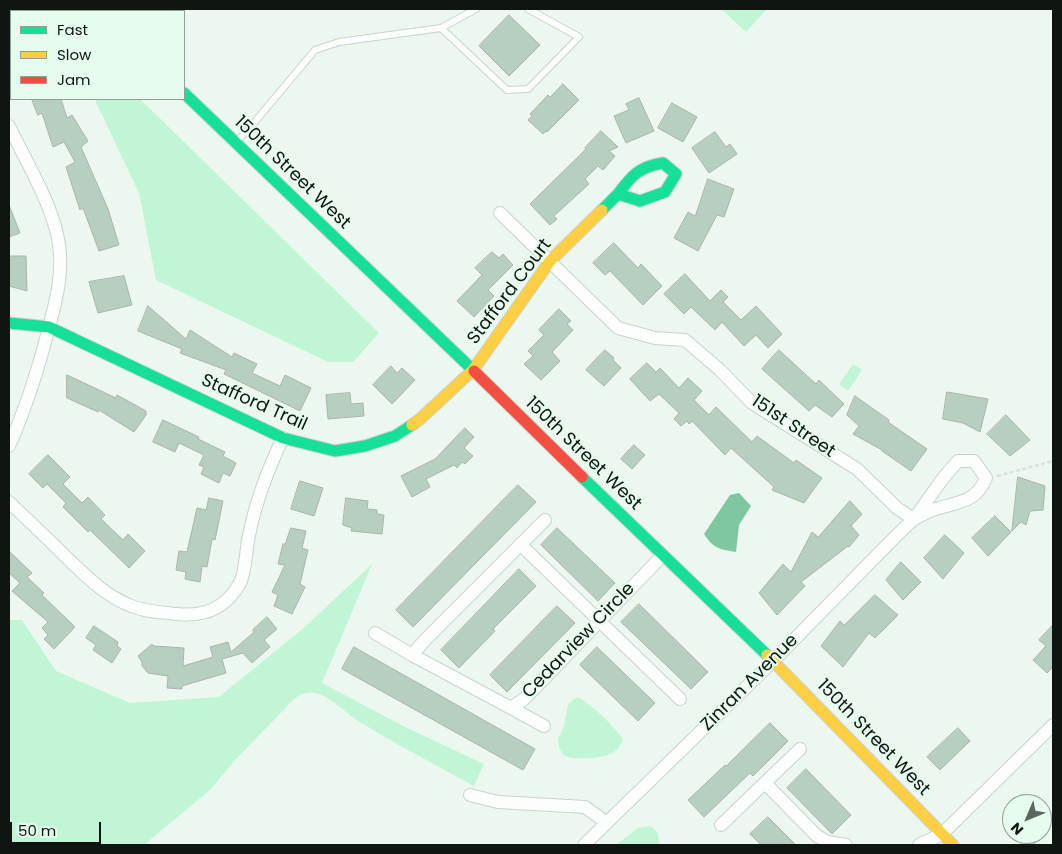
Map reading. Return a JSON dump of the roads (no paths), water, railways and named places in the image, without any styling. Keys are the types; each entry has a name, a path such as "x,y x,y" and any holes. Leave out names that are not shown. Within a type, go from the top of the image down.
{"street":[{"name":"150th Street West","path":"185,94 473,370 772,661 953,845"},
{"path":"9,126 50,212 57,233 61,258 56,304 32,390 9,446"},
{"name":"Stafford Court","path":"473,370 550,261 618,194 631,176 645,165 663,162 676,174 665,192 640,201 618,194"},
{"name":"151st Street","path":"500,213 618,328 655,338 685,340 720,370 752,403 857,470 898,509 914,519"},
{"name":"Stafford Trail","path":"9,323 49,326 283,438 335,451 365,446 395,436 420,419 473,370"},
{"path":"9,502 94,583 112,597 130,606 150,611 192,616 208,612 223,604 241,581 256,504 283,438"},
{"name":"Zinran Avenue","path":"584,845 914,519 958,461 974,460 986,478 982,489 962,503 938,508 914,519"},
{"path":"412,655 545,520"},
{"path":"520,544 680,699"},
{"name":"Cedarview Circle","path":"375,633 511,708 524,699 662,556"},
{"path":"511,708 544,726"},
{"path":"919,845 942,834 1053,725"},
{"path":"721,825 800,749"},
{"path":"765,782 817,836 828,842 846,845"},
{"path":"470,795 498,802 585,807 607,823"}],"lane":[{"path":"235,142 248,130 315,50 339,42 441,28 476,9"},
{"path":"441,28 507,90 528,89 579,37 528,9"}]}
